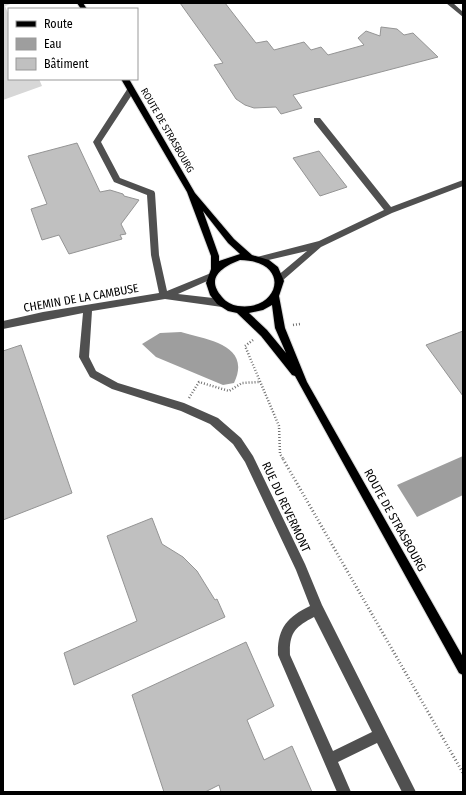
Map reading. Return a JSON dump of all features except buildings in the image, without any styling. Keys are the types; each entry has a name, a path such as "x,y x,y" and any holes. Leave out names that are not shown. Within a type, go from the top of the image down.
{"main road":[{"name":"ROUTE DE STRASBOURG","path":"126,80 191,192 215,256 213,272"},
{"name":"ROUTE DE STRASBOURG","path":"191,192 205,207 231,241 249,257"},
{"path":"249,257 260,259 269,264 276,271 279,279 279,288 275,297 260,307 239,309 222,303 211,291 210,284 213,272 230,259 249,257"},
{"name":"ROUTE DE STRASBOURG","path":"275,297 280,328 303,383 463,669"},
{"name":"ROUTE DE STRASBOURG","path":"239,309 264,333 303,383"}],"street":[{"path":"449,3 463,15"},
{"path":"131,90 97,142 117,180 151,193 155,255 164,296"},
{"path":"317,120 389,211"},
{"path":"260,259 321,244 389,211 463,183"},
{"path":"279,279 321,244"},
{"name":"CHEMIN DE LA CAMBUSE","path":"164,296 213,272"},
{"name":"CHEMIN DE LA CAMBUSE","path":"3,325 88,308 164,296 222,303"},
{"name":"RUE DU REVERMONT","path":"88,308 84,357 93,374 115,386 184,407 214,421 227,431 249,459 301,568 317,609 379,735 409,792"},
{"path":"317,609 303,616 292,625 284,638 284,655 344,792"},
{"path":"330,759 379,735"}],"path":[{"path":"280,328 300,324"},
{"path":"264,333 245,346 279,426 280,454 463,773"},
{"path":"184,407 199,382 229,391 242,383 259,382"}],"shaded area":[{"path":"3,3 13,3 5,6 8,13 8,80 39,80 42,86 3,100"}],"water":[{"path":"181,332 214,342 224,346 232,352 237,360 238,370 234,383 223,385 156,357 142,344 160,333"},
{"path":"463,456 463,495 417,517 397,485"}]}
